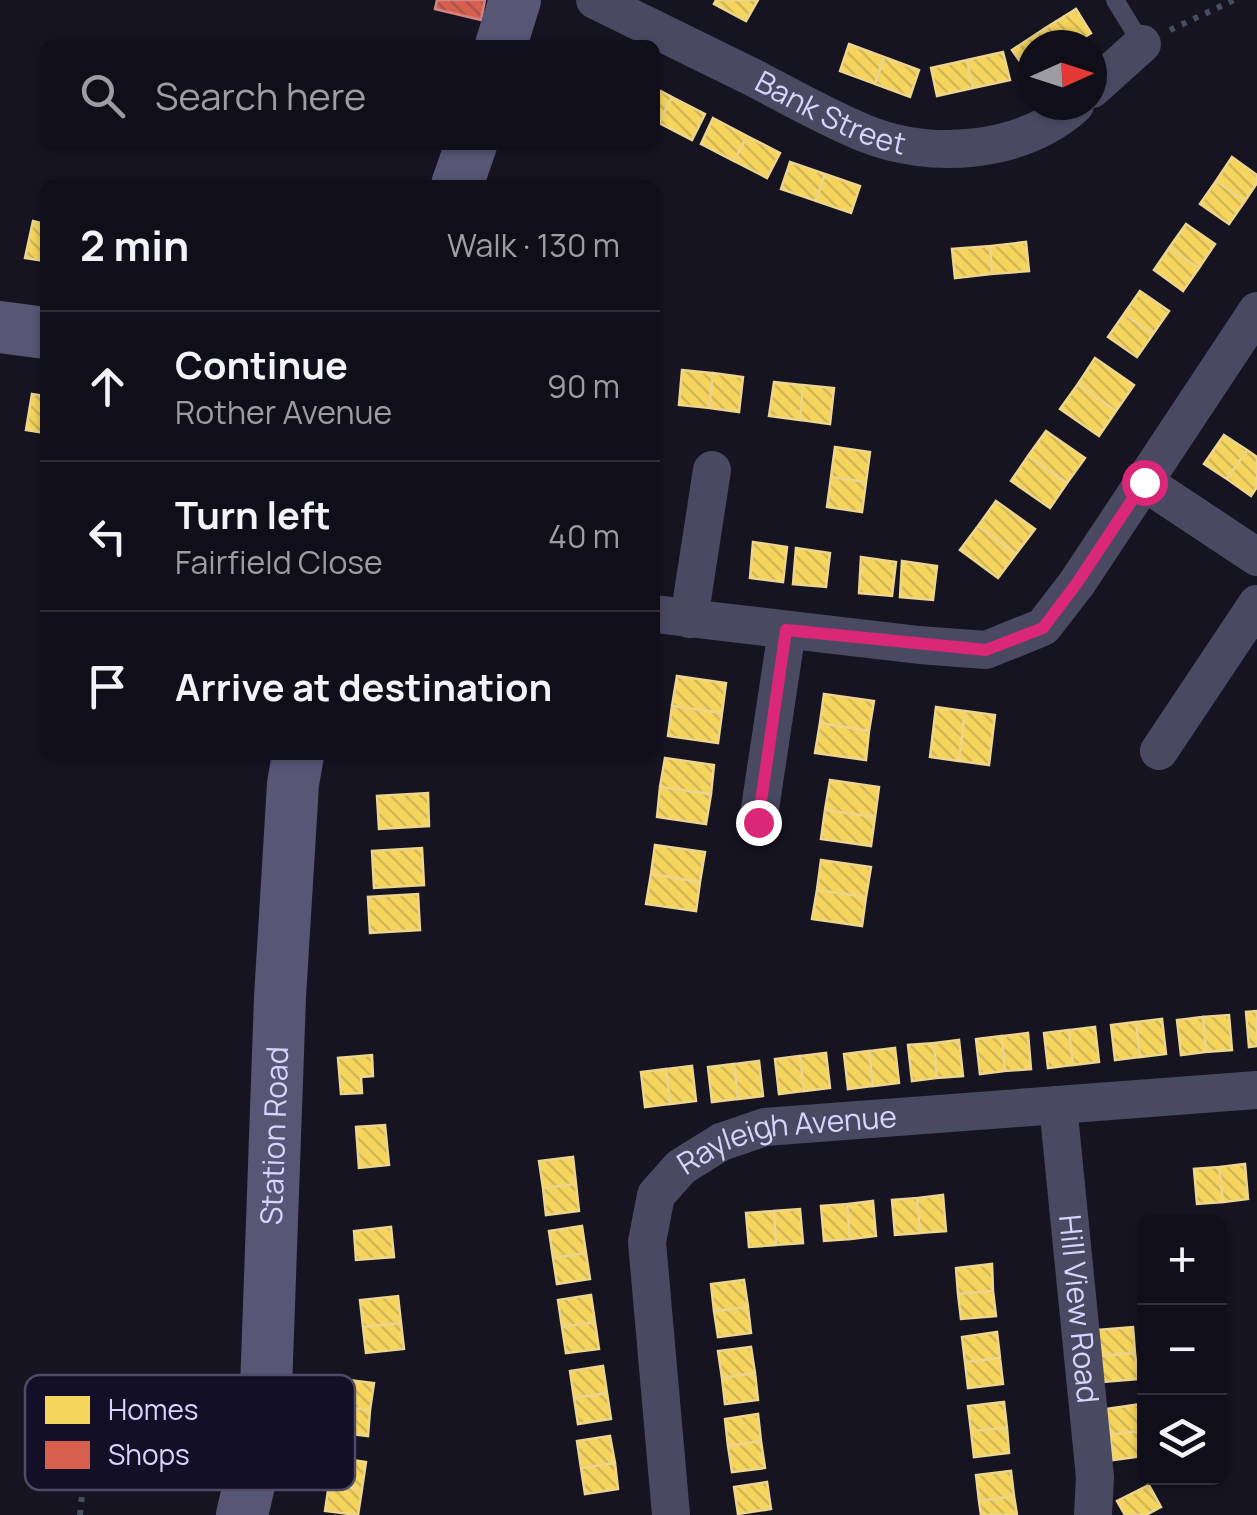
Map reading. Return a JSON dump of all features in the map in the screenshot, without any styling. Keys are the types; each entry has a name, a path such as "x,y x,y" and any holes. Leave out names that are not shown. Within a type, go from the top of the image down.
{"main road":[{"path":"503,40 514,0"},
{"path":"459,180 470,150"},
{"path":"0,327 40,333"},
{"name":"Station Road","path":"267,1375 280,996 297,760"},
{"name":"Station Road","path":"242,1515 248,1490"}],"street":[{"name":"Bank Street","path":"596,0 866,134 920,148 968,148 1017,139 1057,120"},
{"path":"1107,76 1142,44"},
{"path":"712,470 672,617 986,650 1043,628 1257,312"},
{"path":"1144,482 1257,557"},
{"path":"1159,751 1257,604"},
{"path":"758,822 786,630"},
{"name":"Rayleigh Avenue","path":"671,1515 647,1242 656,1195 682,1167 721,1142 765,1128 1257,1090"},
{"name":"Hill View Road","path":"1058,1105 1095,1477 1093,1515"}],"lane":[{"path":"1115,0 1142,44"}],"path":[{"path":"1142,44 1234,0"},
{"path":"80,1515 83,1490"}],"building: Homes":[{"path":"716,0 758,0 746,21 714,4"},
{"path":"1076,9 1089,30 1045,30"},
{"path":"849,44 884,57 875,84 840,71"},
{"path":"1003,52 1010,80 973,88 967,60"},
{"path":"884,57 919,70 910,97 875,84"},
{"path":"967,60 973,88 937,96 931,68"},
{"path":"660,91 672,97 660,121"},
{"path":"672,97 705,114 692,140 660,121"},
{"path":"713,118 747,136 734,161 701,144"},
{"path":"747,136 780,153 767,178 734,161"},
{"path":"1232,157 1257,175 1257,183 1245,201 1216,181"},
{"path":"790,162 825,174 816,201 781,189"},
{"path":"825,174 860,186 851,213 816,201"},
{"path":"1216,181 1245,201 1229,224 1200,204"},
{"path":"33,221 40,223 40,260 25,258"},
{"path":"1186,224 1215,244 1199,268 1169,248"},
{"path":"1026,242 1029,271 992,274 990,246"},
{"path":"990,246 992,274 955,278 952,249"},
{"path":"1169,248 1199,268 1183,291 1154,270"},
{"path":"1140,291 1169,311 1153,334 1124,314"},
{"path":"1124,314 1153,334 1137,357 1108,337"},
{"path":"1095,358 1134,385 1116,411 1078,384"},
{"path":"682,370 713,373 709,408 679,405"},
{"path":"713,373 743,377 739,412 709,408"},
{"path":"774,382 803,385 800,420 769,416"},
{"path":"1078,384 1116,411 1099,436 1060,409"},
{"path":"803,385 834,388 830,424 800,420"},
{"path":"32,394 40,395 40,432 26,430"},
{"path":"1046,431 1085,458 1067,483 1028,456"},
{"path":"1224,435 1247,450 1227,479 1204,464"},
{"path":"835,447 870,452 866,482 831,477"},
{"path":"1247,450 1257,457 1257,487 1251,496 1227,479"},
{"path":"1028,456 1067,483 1050,508 1011,481"},
{"path":"831,477 866,482 862,512 827,507"},
{"path":"996,501 1035,529 1016,554 978,526"},
{"path":"978,526 1016,554 998,578 960,550"},
{"path":"753,542 787,547 783,582 750,578"},
{"path":"796,548 830,553 826,587 793,584"},
{"path":"861,557 896,562 892,596 859,593"},
{"path":"902,561 937,566 933,600 900,597"},
{"path":"677,676 726,683 722,713 672,706"},
{"path":"824,694 874,701 869,731 820,723"},
{"path":"672,706 722,713 718,743 668,736"},
{"path":"936,707 965,711 959,761 930,757"},
{"path":"965,711 995,715 989,765 959,761"},
{"path":"820,723 869,731 866,760 815,753"},
{"path":"665,758 714,765 711,794 660,787"},
{"path":"830,780 879,787 875,817 825,810"},
{"path":"660,787 711,794 706,824 657,817"},
{"path":"428,793 429,826 379,829 377,796"},
{"path":"825,810 875,817 871,846 821,839"},
{"path":"655,845 705,852 700,882 651,874"},
{"path":"422,848 424,885 374,888 372,851"},
{"path":"821,860 871,867 866,897 817,890"},
{"path":"651,874 700,882 696,911 646,904"},
{"path":"817,890 866,897 862,926 812,919"},
{"path":"418,894 420,930 370,933 368,897"},
{"path":"1257,1011 1257,1046 1249,1047 1246,1012"},
{"path":"1229,1015 1232,1050 1206,1052 1203,1017"},
{"path":"1203,1017 1206,1052 1181,1055 1177,1020"},
{"path":"1162,1019 1166,1054 1140,1057 1136,1022"},
{"path":"1136,1022 1140,1057 1115,1060 1111,1025"},
{"path":"1095,1027 1099,1062 1073,1065 1069,1030"},
{"path":"1069,1030 1073,1065 1048,1068 1044,1033"},
{"path":"1028,1033 1031,1069 1005,1071 1002,1036"},
{"path":"1002,1036 1005,1071 980,1074 976,1039"},
{"path":"959,1040 963,1076 937,1078 934,1043"},
{"path":"934,1043 937,1078 912,1081 908,1045"},
{"path":"895,1048 899,1083 873,1086 869,1051"},
{"path":"869,1051 873,1086 848,1089 844,1054"},
{"path":"826,1053 830,1088 804,1091 800,1056"},
{"path":"372,1055 373,1076 361,1077 362,1093 341,1094 338,1058"},
{"path":"800,1056 804,1091 779,1094 775,1059"},
{"path":"759,1061 763,1096 738,1099 734,1064"},
{"path":"734,1064 738,1099 712,1102 708,1067"},
{"path":"692,1066 696,1101 670,1104 666,1069"},
{"path":"666,1069 670,1104 645,1107 641,1072"},
{"path":"385,1125 389,1165 359,1168 356,1127"},
{"path":"573,1157 576,1184 543,1188 539,1161"},
{"path":"1245,1164 1248,1199 1223,1202 1219,1167"},
{"path":"1219,1167 1223,1202 1197,1204 1194,1169"},
{"path":"576,1184 579,1211 546,1215 543,1188"},
{"path":"943,1195 946,1231 920,1233 917,1198"},
{"path":"917,1198 920,1233 895,1235 892,1200"},
{"path":"873,1201 876,1236 850,1239 847,1204"},
{"path":"847,1204 850,1239 824,1241 821,1206"},
{"path":"800,1209 803,1243 776,1245 774,1211"},
{"path":"774,1211 776,1245 749,1247 746,1213"},
{"path":"582,1226 586,1253 553,1258 549,1231"},
{"path":"391,1227 394,1257 356,1260 354,1231"},
{"path":"586,1253 590,1279 557,1284 553,1258"},
{"path":"992,1264 993,1291 958,1294 956,1268"},
{"path":"744,1280 748,1307 714,1311 711,1284"},
{"path":"993,1291 996,1316 961,1319 958,1294"},
{"path":"591,1295 595,1322 562,1327 558,1300"},
{"path":"398,1296 401,1323 363,1327 360,1300"},
{"path":"748,1307 751,1333 718,1337 714,1311"},
{"path":"595,1322 599,1349 566,1353 562,1327"},
{"path":"401,1323 404,1349 366,1353 363,1327"},
{"path":"1133,1327 1135,1353 1100,1356 1098,1330"},
{"path":"997,1332 1000,1358 965,1362 962,1337"},
{"path":"751,1347 755,1373 722,1378 718,1351"},
{"path":"1135,1353 1137,1379 1103,1382 1100,1356"},
{"path":"1000,1358 1003,1384 968,1388 965,1362"},
{"path":"603,1366 607,1393 574,1398 570,1371"},
{"path":"755,1373 758,1400 725,1404 722,1378"},
{"path":"355,1381 374,1383 370,1410 355,1408"},
{"path":"607,1393 611,1419 578,1424 574,1398"},
{"path":"1004,1402 1007,1428 971,1431 968,1406"},
{"path":"1137,1405 1137,1431 1110,1435 1106,1409"},
{"path":"355,1408 370,1410 368,1436 355,1434"},
{"path":"758,1414 761,1441 728,1446 725,1419"},
{"path":"1007,1428 1009,1453 974,1457 971,1431"},
{"path":"1137,1431 1137,1457 1113,1460 1110,1435"},
{"path":"610,1436 615,1463 581,1468 577,1441"},
{"path":"761,1441 765,1468 732,1472 728,1446"},
{"path":"355,1460 366,1462 362,1489 355,1488"},
{"path":"615,1463 618,1489 585,1494 581,1468"},
{"path":"1011,1471 1014,1496 979,1501 976,1475"},
{"path":"767,1482 771,1509 738,1514 734,1487"},
{"path":"1149,1485 1161,1507 1146,1515 1125,1515 1117,1501"},
{"path":"362,1489 358,1515 325,1511 328,1490"},
{"path":"1014,1496 1017,1515 981,1515 979,1501"}],"building: Shops":[{"path":"437,0 485,0 481,20 435,9"}],"route":[{"path":"758,822 786,630 986,650 1043,628 1144,482"}]}
